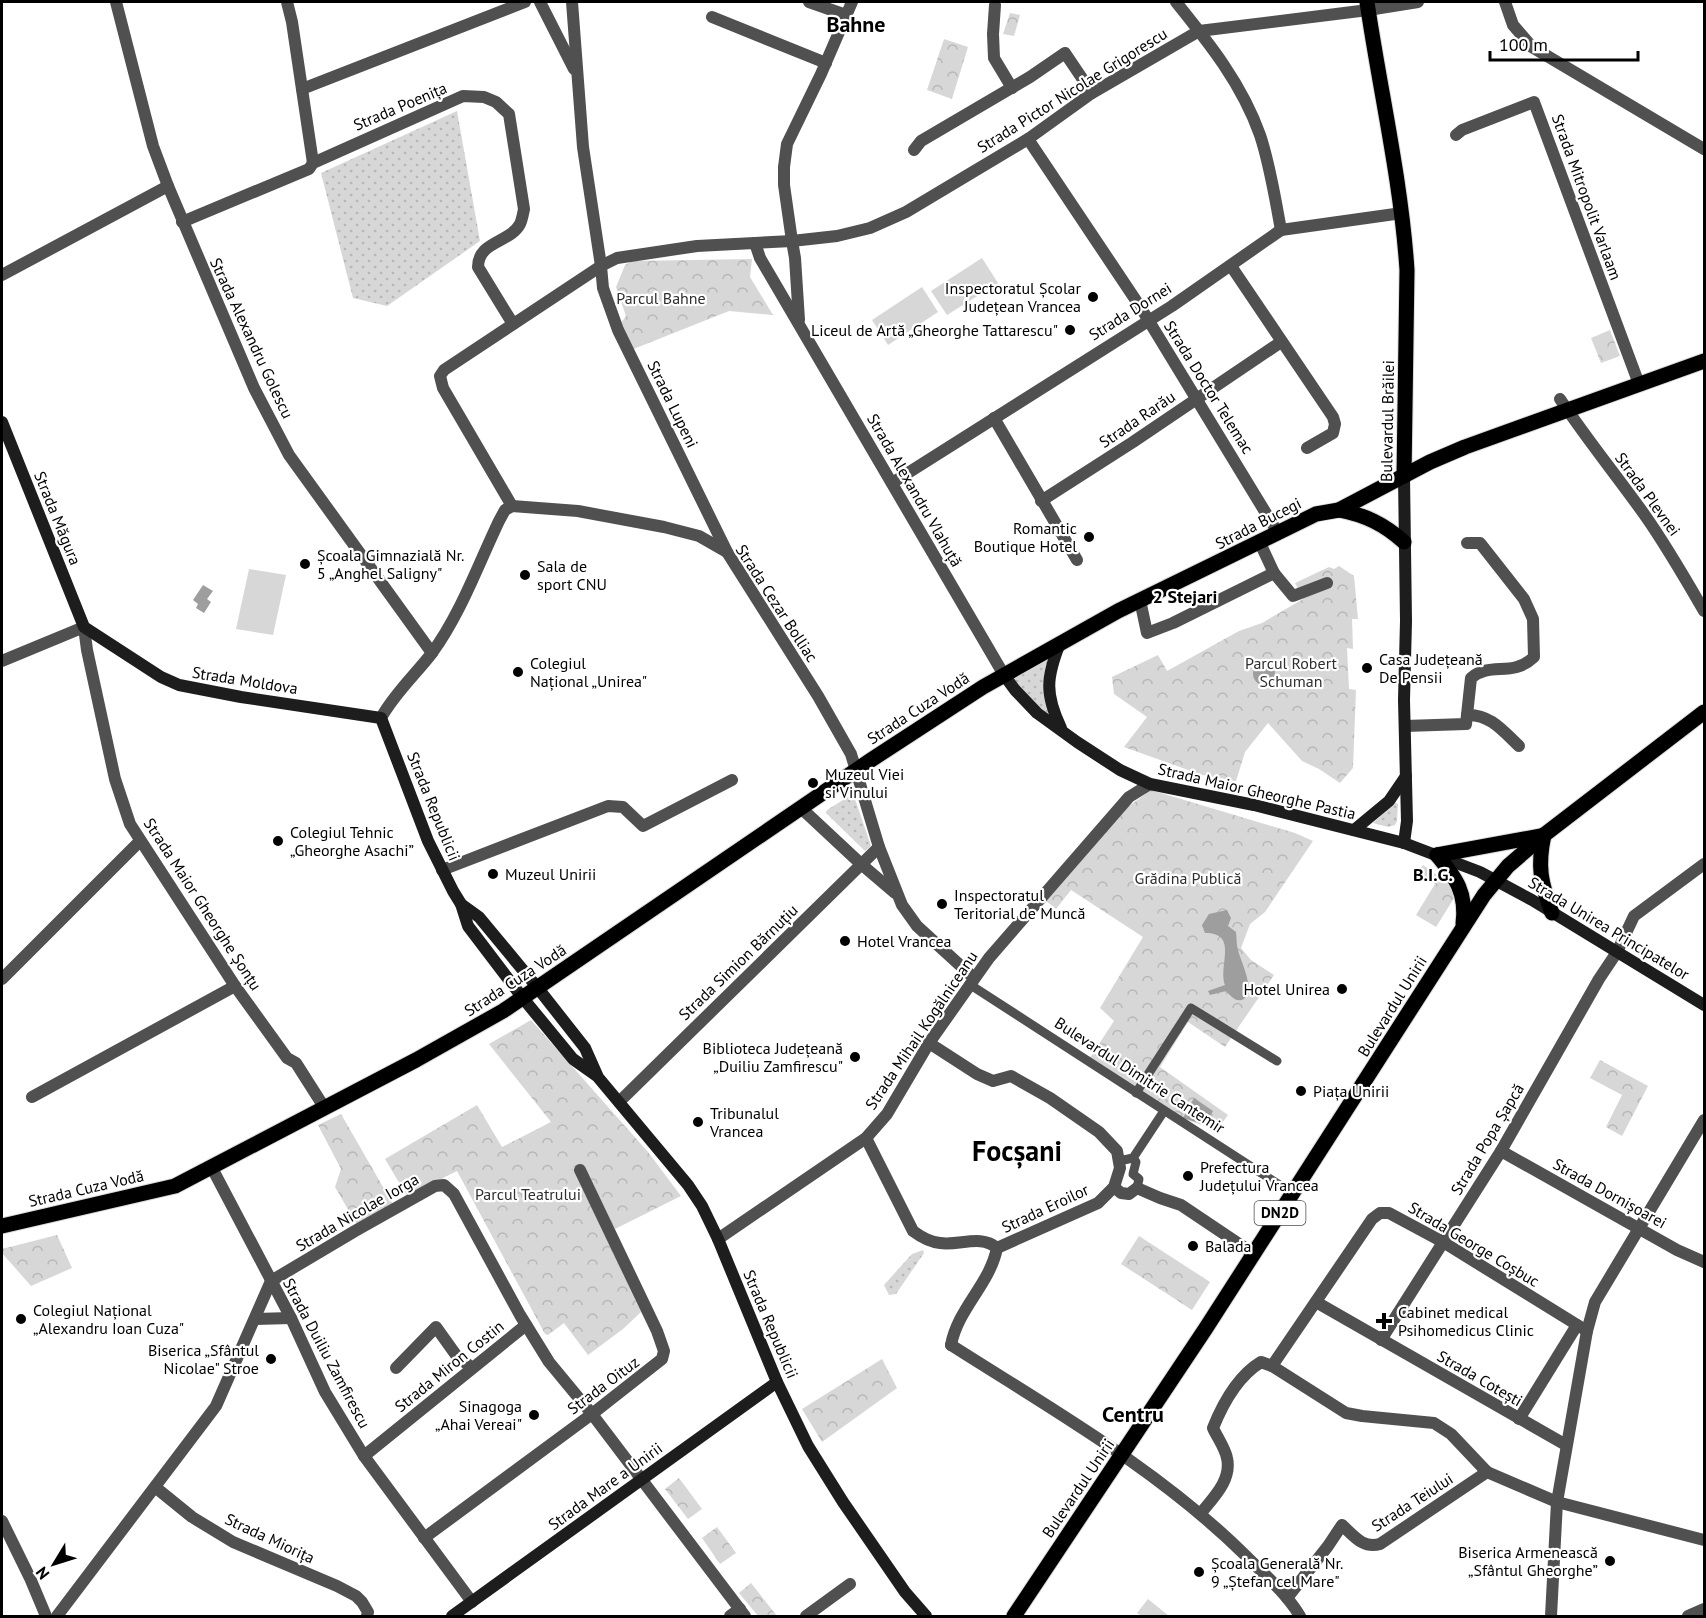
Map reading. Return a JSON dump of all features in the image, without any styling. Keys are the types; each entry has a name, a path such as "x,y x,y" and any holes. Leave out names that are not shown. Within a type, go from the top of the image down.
{"main road":[{"name":"Bulevardul Brăilei","path":"1368,6 1402,213 1407,270 1404,476 1407,821 1404,843"},
{"name":"Strada Bucegi","path":"1005,675 1140,600 1316,514 1339,510 1465,447 1564,405 1639,384 1704,361"},
{"name":"Strada Măgura","path":"2,422 84,627"},
{"path":"1339,510 1375,520 1404,542"},
{"name":"Strada Moldova","path":"84,627 161,677 179,686 381,718"},
{"path":"1060,643 1052,664 1049,692 1051,707 1063,732"},
{"name":"Strada Maior Gheorghe Pastia","path":"1005,675 1025,701 1063,732 1120,770 1150,784 1254,805 1404,843 1496,879"},
{"name":"Strada Cuza Vodă","path":"2,1227 167,1188 212,1168 416,1060 503,1011 857,770 1005,675"},
{"name":"Bulevardul Unirii","path":"1014,1617 1254,1254 1462,927 1496,879 1544,835 1704,712"},
{"name":"Strada Republicii","path":"381,718 428,841 461,904 468,926 573,1059 597,1076 620,1102 688,1185 702,1206 777,1382 808,1446 843,1502 905,1592 926,1617"},
{"path":"1354,830 1389,801 1406,776"},
{"path":"1462,927 1465,911 1463,895 1456,880 1437,855 1544,835 1539,865 1540,877 1552,912"},
{"name":"Strada Unirea Principatelor","path":"1496,879 1704,1005"},
{"name":"Strada Republicii","path":"461,904 479,916 537,987 585,1048 597,1076"},
{"name":"Strada Mare a Unirii","path":"452,1617 777,1382"},
{"name":"Strada Republicii","path":"905,1592 917,1617"}],"street":[{"name":"Strada Alexandru Golescu","path":"116,2 153,146 182,222 254,388 289,455 432,653"},
{"path":"287,2 313,163"},
{"path":"302,88 525,2"},
{"path":"540,2 578,76"},
{"name":"Strada Lupeni","path":"572,2 583,147 603,288 618,330 727,552"},
{"path":"808,2 846,15"},
{"name":"Strada Alexandru Vlahuță","path":"799,321 784,167 788,144 852,2"},
{"path":"1176,2 1230,74 1246,102 1265,151 1281,230"},
{"name":"Strada Pictor Nicolae Grigorescu","path":"792,241 837,237 870,228 906,212 1028,140 1092,93 1199,31 1368,6 1418,2"},
{"path":"1505,2 1513,25 1532,46 1704,149"},
{"path":"995,5 994,58 1012,88"},
{"path":"712,17 826,63"},
{"path":"914,150 921,141 1012,88 1065,53 1092,93"},
{"name":"Strada Poenița","path":"182,222 309,169 313,163 464,96 484,97 496,102 509,114 524,209 520,224 512,233 482,251 478,258 478,267 513,324"},
{"name":"Strada Mitropolit Varlaam","path":"1456,135 1462,130 1534,102 1639,384"},
{"name":"Strada Doctor Telemac","path":"1028,140 1148,319 1195,400 1251,486 1278,533"},
{"path":"2,275 168,186"},
{"name":"Strada Dornei","path":"892,483 1231,266 1281,230 1402,213"},
{"path":"381,718 389,704 432,653 455,617 499,521 505,510 512,506 442,388 440,376 444,370 601,266 617,258 697,246 792,241"},
{"name":"Strada Alexandru Vlahuță","path":"755,243 760,258 1005,675"},
{"path":"1231,266 1326,406 1335,424 1333,433 1307,448"},
{"name":"Strada Rarău","path":"1041,501 1281,342"},
{"name":"Strada Plevnei","path":"1564,405 1644,513 1670,552 1704,611"},
{"path":"994,418 1077,561"},
{"name":"Strada Cezar Bolliac","path":"512,506 578,511 664,527 699,536 727,552 818,696 852,754 857,770"},
{"path":"1260,543 1274,573 1293,596 1327,583"},
{"path":"1405,726 1466,724 1471,678 1480,671 1488,669 1505,671 1518,667 1534,657 1533,619 1524,599 1480,543 1467,543"},
{"path":"1140,600 1147,633 1274,573"},
{"path":"2,661 84,627"},
{"name":"Strada Maior Gheorghe Șonțu","path":"84,627 117,787 125,813 235,987 288,1058 296,1063 324,1107"},
{"path":"1467,715 1478,714 1494,723 1519,746"},
{"name":"Bulevardul Dimitrie Cantemir","path":"857,770 879,847 902,905 917,927 972,981 1136,1093 1292,1193"},
{"path":"442,870 608,806 623,807 643,826 732,780"},
{"name":"Strada Mihail Kogălniceanu","path":"718,1239 866,1138 887,1114 929,1043 972,981 1030,909 1129,796 1150,784"},
{"name":"Bulevardul Dimitrie Cantemir","path":"801,808 896,893"},
{"path":"2,979 140,840"},
{"name":"Strada Simion Bărnuțiu","path":"620,1102 879,847"},
{"name":"Strada Popa Șapcă","path":"1381,1340 1501,1152 1617,952 1634,916 1704,864"},
{"path":"32,1098 235,987"},
{"path":"1136,1093 1191,1008 1277,1061"},
{"path":"929,1043 977,1074 993,1081 1011,1076 1050,1098 1099,1132 1117,1151 1119,1161 1133,1158 1164,1111"},
{"path":"1519,1419 1582,1328 1595,1302 1704,1120"},
{"name":"Strada Eroilor","path":"866,1138 913,1231 922,1237 941,1243 984,1241 997,1248 1098,1203 1114,1187 1120,1168 1119,1161"},
{"name":"Strada Dornișoarei","path":"1501,1152 1677,1250 1704,1262"},
{"path":"1133,1158 1136,1162 1133,1174 1138,1179 1137,1188"},
{"name":"Strada Duiliu Zamfirescu","path":"212,1168 291,1318 326,1392 364,1456 472,1602"},
{"name":"Strada Oituz","path":"424,1538 592,1414 662,1359 664,1351 657,1331 580,1170"},
{"name":"Strada Nicolae Iorga","path":"271,1281 435,1186 444,1185 454,1194 526,1324"},
{"name":"Strada Eroilor","path":"1114,1187 1121,1193 1129,1194 1137,1188 1181,1205 1254,1254"},
{"name":"Strada George Coșbuc","path":"1201,1513 1226,1477 1227,1459 1213,1428 1220,1412 1235,1387 1251,1369 1267,1364 1316,1302 1372,1219 1380,1212 1389,1213 1443,1242 1582,1328"},
{"path":"997,1248 994,1263 954,1329 951,1345 1122,1455 1201,1513 1251,1560 1287,1598 1300,1617"},
{"path":"57,1617 216,1406 271,1281"},
{"name":"Strada Cotești","path":"1316,1302 1566,1445"},
{"path":"255,1319 291,1318"},
{"path":"526,1324 549,1362 642,1480 738,1614"},
{"name":"Strada Miron Costin","path":"364,1456 526,1324"},
{"path":"396,1368 436,1327 456,1355 472,1368"},
{"path":"1551,1617 1557,1502 1582,1328"},
{"path":"1267,1364 1346,1413 1434,1423 1451,1434 1487,1472 1557,1502 1704,1540"},
{"name":"Strada Teiului","path":"1287,1598 1342,1525 1363,1544 1372,1546 1380,1544 1487,1472"},
{"name":"Strada Miorița","path":"155,1487 192,1517 233,1542 356,1596 363,1602 368,1612 367,1617"},
{"path":"2,1521 46,1617"},
{"path":"806,1617 850,1584"},
{"path":"1688,1617 1704,1609"}],"green space":[{"path":"1010,13 1020,15 1014,36 1003,34"},
{"path":"944,39 968,47 952,99 927,90"},
{"path":"457,111 480,241 387,306 353,298 321,173"},
{"path":"982,258 998,283 947,315 931,291"},
{"name":"Parcul Bahne","path":"752,259 750,277 773,315 729,311 631,350 621,323 626,316 616,287 625,265 632,261"},
{"path":"922,287 938,312 888,345 872,320"},
{"path":"1610,330 1620,356 1601,363 1591,338"},
{"name":"Parcul Robert Schuman","path":"1339,566 1354,576 1358,619 1352,619 1353,649 1347,648 1349,689 1356,690 1353,768 1340,783 1302,761 1268,723 1245,752 1236,781 1202,775 1124,747 1147,717 1114,694 1112,677 1158,655 1167,671 1239,631 1262,623 1303,599 1295,583 1329,567 1334,569"},
{"path":"249,569 286,575 273,635 236,629"},
{"path":"1060,643 1049,681 1063,732 1004,675"},
{"name":"Grădina Publică","path":"1151,790 1295,833 1313,841 1265,912 1250,924 1241,948 1251,960 1274,975 1225,1047 1188,1022 1160,1067 1228,1115 1217,1130 1181,1118 1089,1059 1114,1021 1100,1008 1143,937 1071,890 1056,909 1046,901 1125,809"},
{"path":"851,795 854,796 871,846 865,851 826,813 827,810"},
{"path":"1395,802 1398,804 1395,825 1388,827 1373,823"},
{"path":"1423,865 1453,887 1456,895 1436,927 1416,915 1435,884 1418,873"},
{"name":"Parcul Teatrului","path":"531,1020 648,1152 681,1196 615,1229 593,1184 579,1164 573,1168 641,1312 623,1329 588,1355 564,1323 548,1335 545,1334 457,1171 407,1196 385,1159 477,1105 502,1147 551,1122 489,1044"},
{"path":"1600,1060 1648,1086 1622,1136 1606,1127 1622,1095 1590,1078"},
{"path":"341,1114 394,1206 357,1225 335,1187 341,1169 318,1125"},
{"path":"57,1235 72,1268 31,1286 2,1253 2,1249"},
{"path":"1139,1236 1210,1282 1192,1310 1121,1264"},
{"path":"923,1250 924,1253 896,1294 889,1295 884,1285 912,1254"},
{"path":"882,1359 897,1388 822,1442 802,1409"},
{"path":"679,1478 702,1509 688,1519 665,1489"},
{"path":"717,1527 736,1553 720,1564 702,1538"},
{"path":"751,1583 777,1616 758,1616 739,1593"},
{"path":"1148,1599 1169,1616 1142,1616 1137,1613"}],"shaded area":[{"path":"203,585 213,591 207,599 211,602 204,613 196,608 198,604 193,600"},
{"path":"1264,663 1274,670 1275,674 1268,684 1264,685 1254,678 1253,674 1260,664"},
{"path":"1227,910 1231,918 1228,926 1236,932 1237,948 1247,977 1247,997 1242,1000 1235,999 1226,991 1210,995 1208,991 1225,985 1225,951 1221,938 1215,934 1205,933 1202,925 1209,914"},
{"path":"1194,1098 1213,1111 1205,1125 1183,1118"}],"place":[{"name":"Inspectoratul Școlar Județean Vrancea","path":"1093,297"},
{"name":"Liceul de Artă „Gheorghe Tattarescu\"","path":"1070,330"},
{"name":"Romantic Boutique Hotel","path":"1089,537"},
{"name":"Școala Gimnazială Nr. 5 „Anghel Saligny\"","path":"305,564"},
{"name":"Sala de sport CNU","path":"525,575"},
{"name":"Casa Județeană De Pensii","path":"1367,668"},
{"name":"Colegiul Național „Unirea\"","path":"518,672"},
{"name":"Muzeul Viei si Vinului","path":"813,783"},
{"name":"Colegiul Tehnic „Gheorghe Asachi”","path":"278,841"},
{"name":"Muzeul Unirii","path":"493,874"},
{"name":"Inspectoratul Teritorial de Muncă","path":"942,904"},
{"name":"Hotel Vrancea","path":"845,941"},
{"name":"Hotel Unirea","path":"1342,989"},
{"name":"Biblioteca Județeană „Duiliu Zamfirescu\"","path":"855,1057"},
{"name":"Piața Unirii","path":"1301,1091"},
{"name":"Tribunalul Vrancea","path":"698,1122"},
{"name":"Prefectura Județului Vrancea","path":"1188,1176"},
{"name":"Balada","path":"1193,1246"},
{"name":"Colegiul Național „Alexandru Ioan Cuza\"","path":"21,1319"},
{"name":"Cabinet medical Psihomedicus Clinic","path":"1384,1321"},
{"name":"Biserica „Sfântul Nicolae\" Stroe","path":"271,1359"},
{"name":"Sinagoga „Ahai Vereai\"","path":"534,1415"},
{"name":"Biserica Armenească „Sfântul Gheorghe”","path":"1610,1561"},
{"name":"Școala Generală Nr. 9 „Ștefan cel Mare\"","path":"1199,1572"}],"district":[{"name":"Bahne","path":"856,24"},
{"name":"2 Stejari","path":"1185,597"},
{"name":"B.I.G.","path":"1433,875"},
{"name":"Focșani","path":"1017,1151"},
{"name":"Centru","path":"1133,1414"}]}
